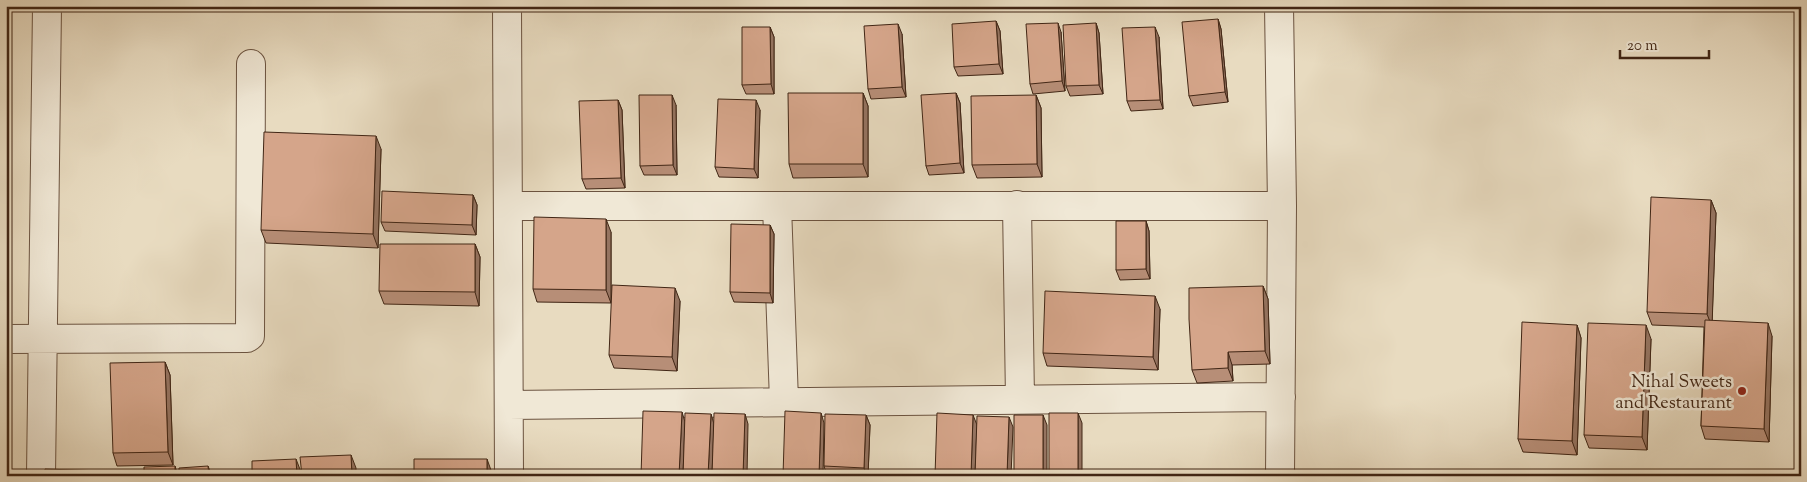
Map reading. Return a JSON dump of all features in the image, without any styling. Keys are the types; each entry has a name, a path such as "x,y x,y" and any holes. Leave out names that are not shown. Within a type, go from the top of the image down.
{"lane":[{"path":"41,476 47,6"},
{"path":"507,6 509,476"},
{"path":"1279,6 1282,206 1280,476"},
{"path":"6,339 247,338 250,336 251,64"},
{"path":"508,206 1282,206"},
{"path":"777,206 784,401"},
{"path":"1016,206 1020,399"},
{"path":"509,404 1281,396"}],"building":[{"path":"1218,19 1225,92 1189,96 1182,22"},
{"path":"996,21 999,64 954,67 952,24"},
{"path":"1058,23 1062,81 1030,84 1026,24"},
{"path":"1096,23 1099,85 1066,86 1063,25"},
{"path":"898,24 902,87 868,89 864,26"},
{"path":"742,27 770,27 771,84 742,85"},
{"path":"1155,27 1160,100 1127,101 1122,28"},
{"path":"788,93 863,93 863,164 789,164"},
{"path":"956,93 960,163 926,166 921,95"},
{"path":"639,95 672,95 673,165 640,166"},
{"path":"1036,95 1037,164 972,165 971,96"},
{"path":"718,99 756,100 754,169 715,167"},
{"path":"618,100 621,178 582,179 579,101"},
{"path":"264,132 376,136 373,234 261,230"},
{"path":"382,191 473,195 472,225 381,222"},
{"path":"1651,197 1711,200 1707,314 1647,312"},
{"path":"534,217 606,219 606,290 533,289"},
{"path":"1116,221 1146,221 1146,269 1116,270"},
{"path":"731,224 770,225 770,293 730,292"},
{"path":"380,244 475,244 475,292 379,291"},
{"path":"612,285 675,288 672,357 609,355"},
{"path":"1263,286 1265,351 1228,352 1228,368 1192,370 1189,288"},
{"path":"1045,291 1155,296 1153,357 1043,353"},
{"path":"1705,320 1768,323 1764,429 1701,426"},
{"path":"1522,322 1577,325 1572,441 1518,439"},
{"path":"1588,323 1646,325 1642,437 1584,435"},
{"path":"165,362 168,452 113,453 110,363"},
{"path":"643,411 682,412 679,476 641,476"},
{"path":"785,411 821,413 819,476 783,476"},
{"path":"685,413 711,414 708,476 683,476"},
{"path":"714,413 745,414 743,476 712,475"},
{"path":"937,413 973,415 971,476 935,476"},
{"path":"1049,413 1078,413 1078,476 1049,476"},
{"path":"825,414 866,415 864,468 824,466"},
{"path":"1014,415 1043,415 1043,476 1014,476"},
{"path":"977,416 1009,417 1007,476 975,476"},
{"path":"351,455 352,476 302,476 300,457"},
{"path":"296,459 297,476 252,476 252,461"},
{"path":"414,459 487,459 487,476 414,476"},
{"path":"175,466 175,476 144,476 144,467"},
{"path":"208,466 209,476 179,476 179,468"},
{"path":"45,469 103,471 103,476 45,476"}],"place":[{"name":"Nihal Sweets and Restaurant","path":"1742,391"}]}
